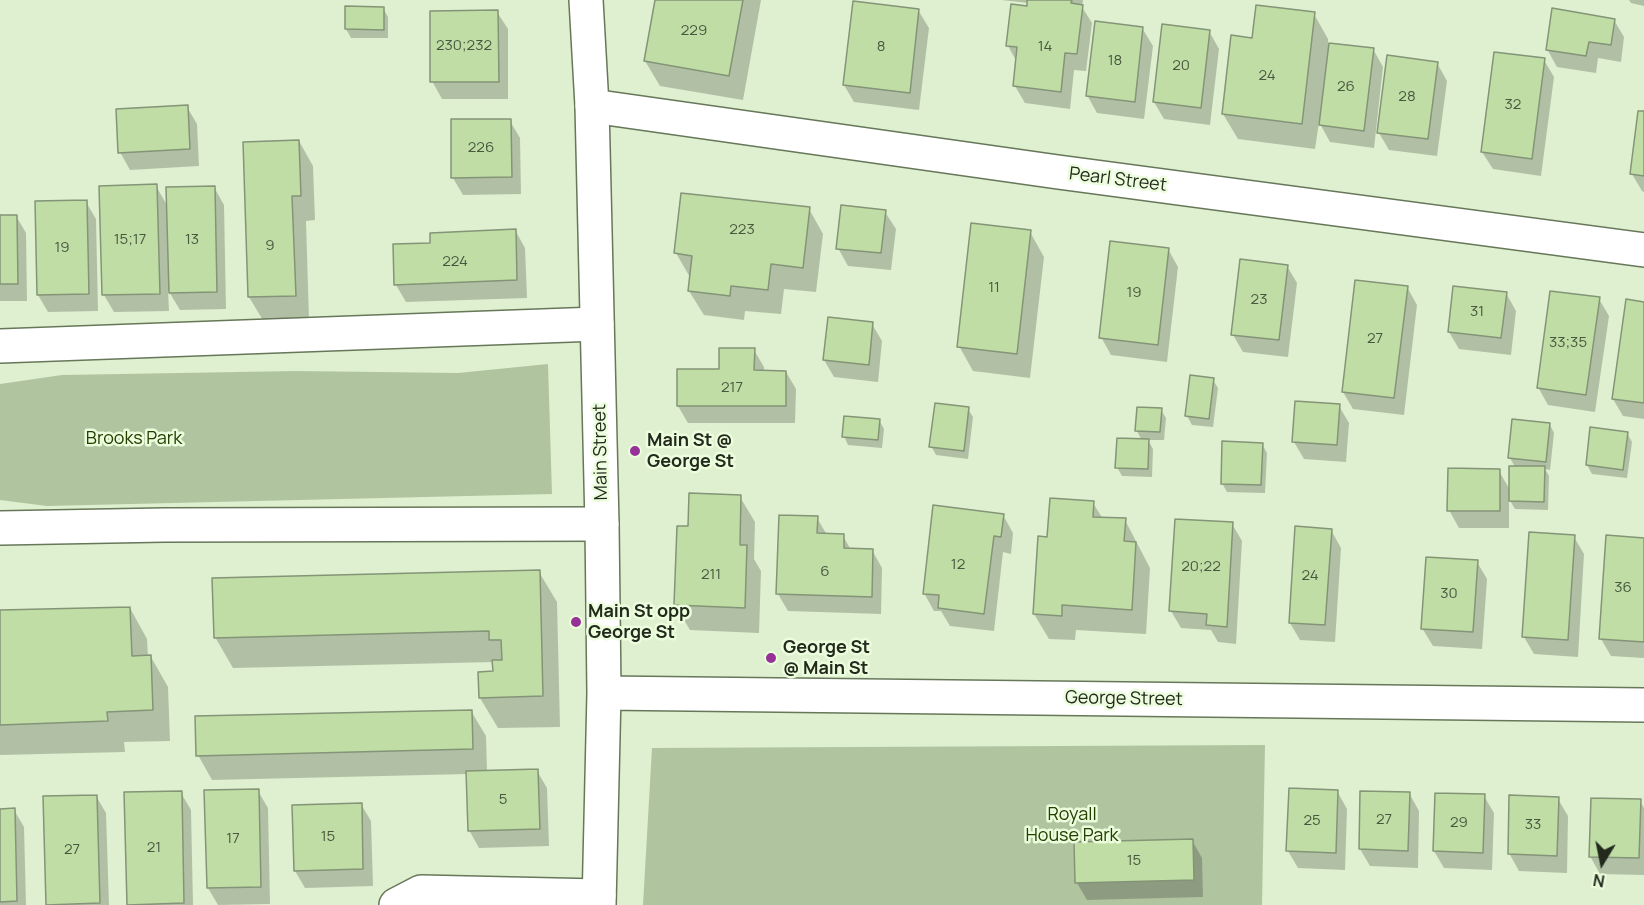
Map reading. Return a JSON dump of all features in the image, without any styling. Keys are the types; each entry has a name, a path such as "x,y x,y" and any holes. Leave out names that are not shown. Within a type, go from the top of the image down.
{"street":[{"name":"Main Street","path":"586,0 592,106 602,524 604,693 599,900"},
{"name":"Pearl Street","path":"592,106 1058,172 1644,250"},
{"path":"0,346 597,324"},
{"path":"0,528 602,524"},
{"name":"George Street","path":"604,693 1644,705"},
{"path":"396,905 421,892 599,900"}],"green space":[{"name":"Brooks Park","path":"548,364 552,494 47,506 0,500 0,384 62,375 296,371 458,373"},
{"name":"Royall House Park","path":"1265,745 1262,905 643,905 652,748"}],"building":[{"path":"655,0 743,0 729,76 644,61"},
{"path":"1027,0 1072,0 1071,3 1083,5 1077,54 1065,53 1061,92 1013,86 1017,47 1006,46 1011,4 1027,6"},
{"path":"853,1 919,9 910,93 843,85"},
{"path":"1256,5 1315,12 1302,124 1222,114 1231,35 1252,38"},
{"path":"345,6 384,7 384,30 345,29"},
{"path":"1552,8 1615,19 1611,45 1589,42 1586,56 1546,50"},
{"path":"498,10 499,82 430,82 430,11"},
{"path":"1095,21 1143,27 1135,102 1086,96"},
{"path":"1162,24 1210,30 1201,108 1153,102"},
{"path":"1329,43 1374,48 1364,131 1319,125"},
{"path":"1494,52 1545,58 1532,159 1481,152"},
{"path":"1387,55 1438,62 1428,139 1377,133"},
{"path":"188,105 190,149 118,153 116,109"},
{"path":"1638,111 1644,111 1644,176 1630,174"},
{"path":"451,119 511,119 512,177 451,178"},
{"path":"299,140 301,196 292,196 296,296 248,297 243,142"},
{"path":"157,184 160,294 102,295 99,186"},
{"path":"215,186 217,292 169,293 166,187"},
{"path":"681,193 810,207 803,268 771,264 768,290 731,286 730,296 688,291 692,256 674,253"},
{"path":"87,200 89,294 37,295 35,201"},
{"path":"841,205 886,210 881,253 836,249"},
{"path":"0,215 17,215 18,284 0,284"},
{"path":"971,223 1031,230 1017,354 957,347"},
{"path":"516,229 517,280 394,285 393,244 430,243 430,233"},
{"path":"1110,241 1169,248 1158,345 1099,338"},
{"path":"1240,259 1288,265 1279,340 1231,335"},
{"path":"1355,280 1408,286 1394,398 1342,392"},
{"path":"1453,286 1507,292 1501,338 1448,332"},
{"path":"1550,291 1600,297 1586,395 1537,388"},
{"path":"1626,299 1644,302 1644,403 1612,399"},
{"path":"828,317 873,322 869,365 823,360"},
{"path":"719,348 755,348 754,370 786,371 786,406 677,406 677,369 719,369"},
{"path":"1190,375 1214,378 1209,419 1185,416"},
{"path":"1295,401 1340,404 1337,445 1292,442"},
{"path":"935,403 969,407 964,451 929,447"},
{"path":"1137,407 1162,408 1160,432 1135,431"},
{"path":"844,416 880,419 878,440 842,437"},
{"path":"1512,419 1550,423 1546,462 1508,458"},
{"path":"1590,427 1628,432 1623,470 1586,465"},
{"path":"1117,438 1149,439 1148,469 1115,468"},
{"path":"1222,441 1263,443 1261,485 1221,484"},
{"path":"1509,466 1545,466 1544,502 1509,501"},
{"path":"1448,468 1500,469 1500,511 1447,511"},
{"path":"689,493 741,495 740,545 747,545 745,608 674,605 677,526 688,526"},
{"path":"1050,498 1094,501 1093,517 1126,518 1124,541 1136,542 1132,610 1062,605 1062,616 1033,614 1038,536 1047,537"},
{"path":"933,505 1004,514 1001,537 994,536 984,614 938,608 939,595 923,594"},
{"path":"779,515 818,516 817,533 844,534 844,548 873,549 872,597 776,594"},
{"path":"1175,519 1233,522 1227,627 1206,625 1207,614 1169,611"},
{"path":"1295,526 1332,529 1325,625 1289,623"},
{"path":"1529,532 1575,535 1568,640 1522,637"},
{"path":"1606,535 1644,538 1644,642 1599,639"},
{"path":"1426,557 1478,560 1473,632 1421,629"},
{"path":"540,570 543,696 479,698 478,672 493,671 492,660 502,660 501,640 489,640 489,631 214,638 212,578"},
{"path":"130,607 132,656 151,655 153,710 107,712 108,721 0,725 0,610"},
{"path":"472,710 473,749 196,756 195,716"},
{"path":"538,769 540,829 468,831 466,771"},
{"path":"1289,788 1338,790 1336,853 1286,851"},
{"path":"259,789 261,887 207,888 204,790"},
{"path":"182,791 184,903 127,905 124,792"},
{"path":"1360,791 1410,792 1408,851 1359,849"},
{"path":"1435,793 1485,794 1483,853 1433,851"},
{"path":"97,795 100,903 46,905 43,796"},
{"path":"1509,795 1559,797 1557,856 1508,854"},
{"path":"1591,798 1641,799 1639,858 1589,857"},
{"path":"362,803 363,869 294,871 292,805"},
{"path":"15,808 17,901 0,902 0,809"},
{"path":"1193,839 1194,880 1075,883 1074,842"}],"place":[{"name":"Main St @ George St","path":"635,451"},
{"name":"Main St opp George St","path":"576,622"},
{"name":"George St @ Main St","path":"771,658"}]}
